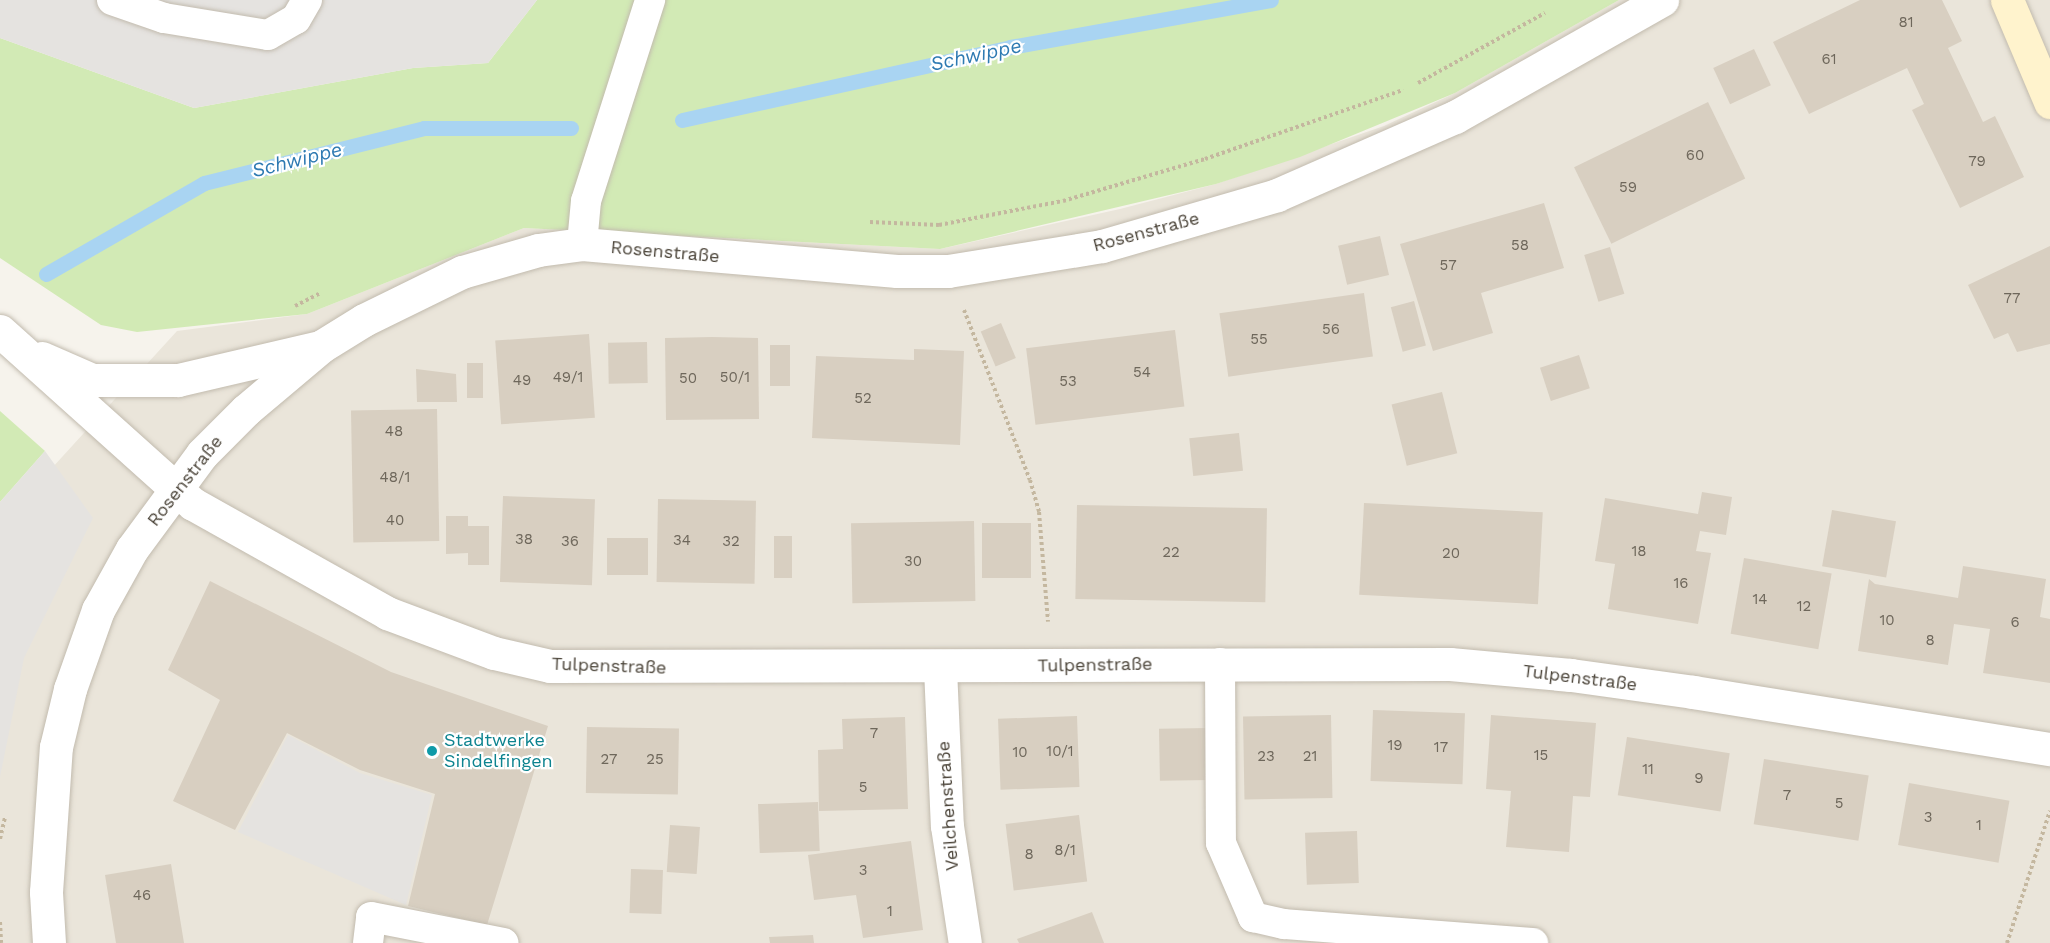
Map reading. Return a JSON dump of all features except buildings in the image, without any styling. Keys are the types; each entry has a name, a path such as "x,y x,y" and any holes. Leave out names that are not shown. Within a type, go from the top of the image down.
{"street":[{"name":"Rosenstraße","path":"49,943 46,892 56,747 70,689 98,610 132,549 202,454 246,410 322,346 364,320 462,273 538,250 582,244 815,266 948,271 1102,246 1277,195 1455,117 1662,0"},
{"path":"2007,0 2050,102"},
{"path":"9,339 92,380 178,380 322,346"},
{"name":"Tulpenstraße","path":"9,339 193,504 343,591 441,635 494,653 550,666 940,668 1220,663 1450,664 1571,675 2050,749"},
{"name":"Veilchenstraße","path":"940,668 947,826 965,943"}],"lane":[{"path":"112,0 164,18 268,35 296,19 307,0"},
{"path":"582,244 586,201 650,0"},
{"path":"1220,663 1221,843 1253,917 1284,924 1533,943"},
{"path":"368,943 371,917 503,943"}],"path":[{"path":"867,222 939,225 1063,201 1205,159 1411,87 1547,12"},
{"path":"948,271 1033,490 1038,512 1052,666"},
{"path":"290,308 331,287"},
{"path":"2007,943 2050,811"},
{"path":"0,922 1,943"}],"shaded area":[{"path":"0,0 537,0 488,63 413,68 194,108 0,38"},
{"path":"1619,0 2050,0 2050,943 0,943 0,525 177,331 307,314 524,228 940,249 1120,209 1216,184 1384,126 1455,93"},
{"path":"45,451 93,518 24,658 0,777 0,502"},
{"path":"288,735 360,773 432,795 406,905 238,832"}],"green space":[{"path":"537,0 1619,0 1455,93 1300,157 1216,184 940,249 524,228 307,314 137,332 101,325 0,258 0,38 194,108 413,68 488,63"},
{"path":"0,411 45,451 0,502"}],"waterway":[{"name":"Schwippe","path":"682,120 1010,47 1271,0"},
{"name":"Schwippe","path":"46,274 204,183 424,128 571,128"}],"place":[{"name":"Stadtwerke Sindelfingen","path":"432,751"}]}
